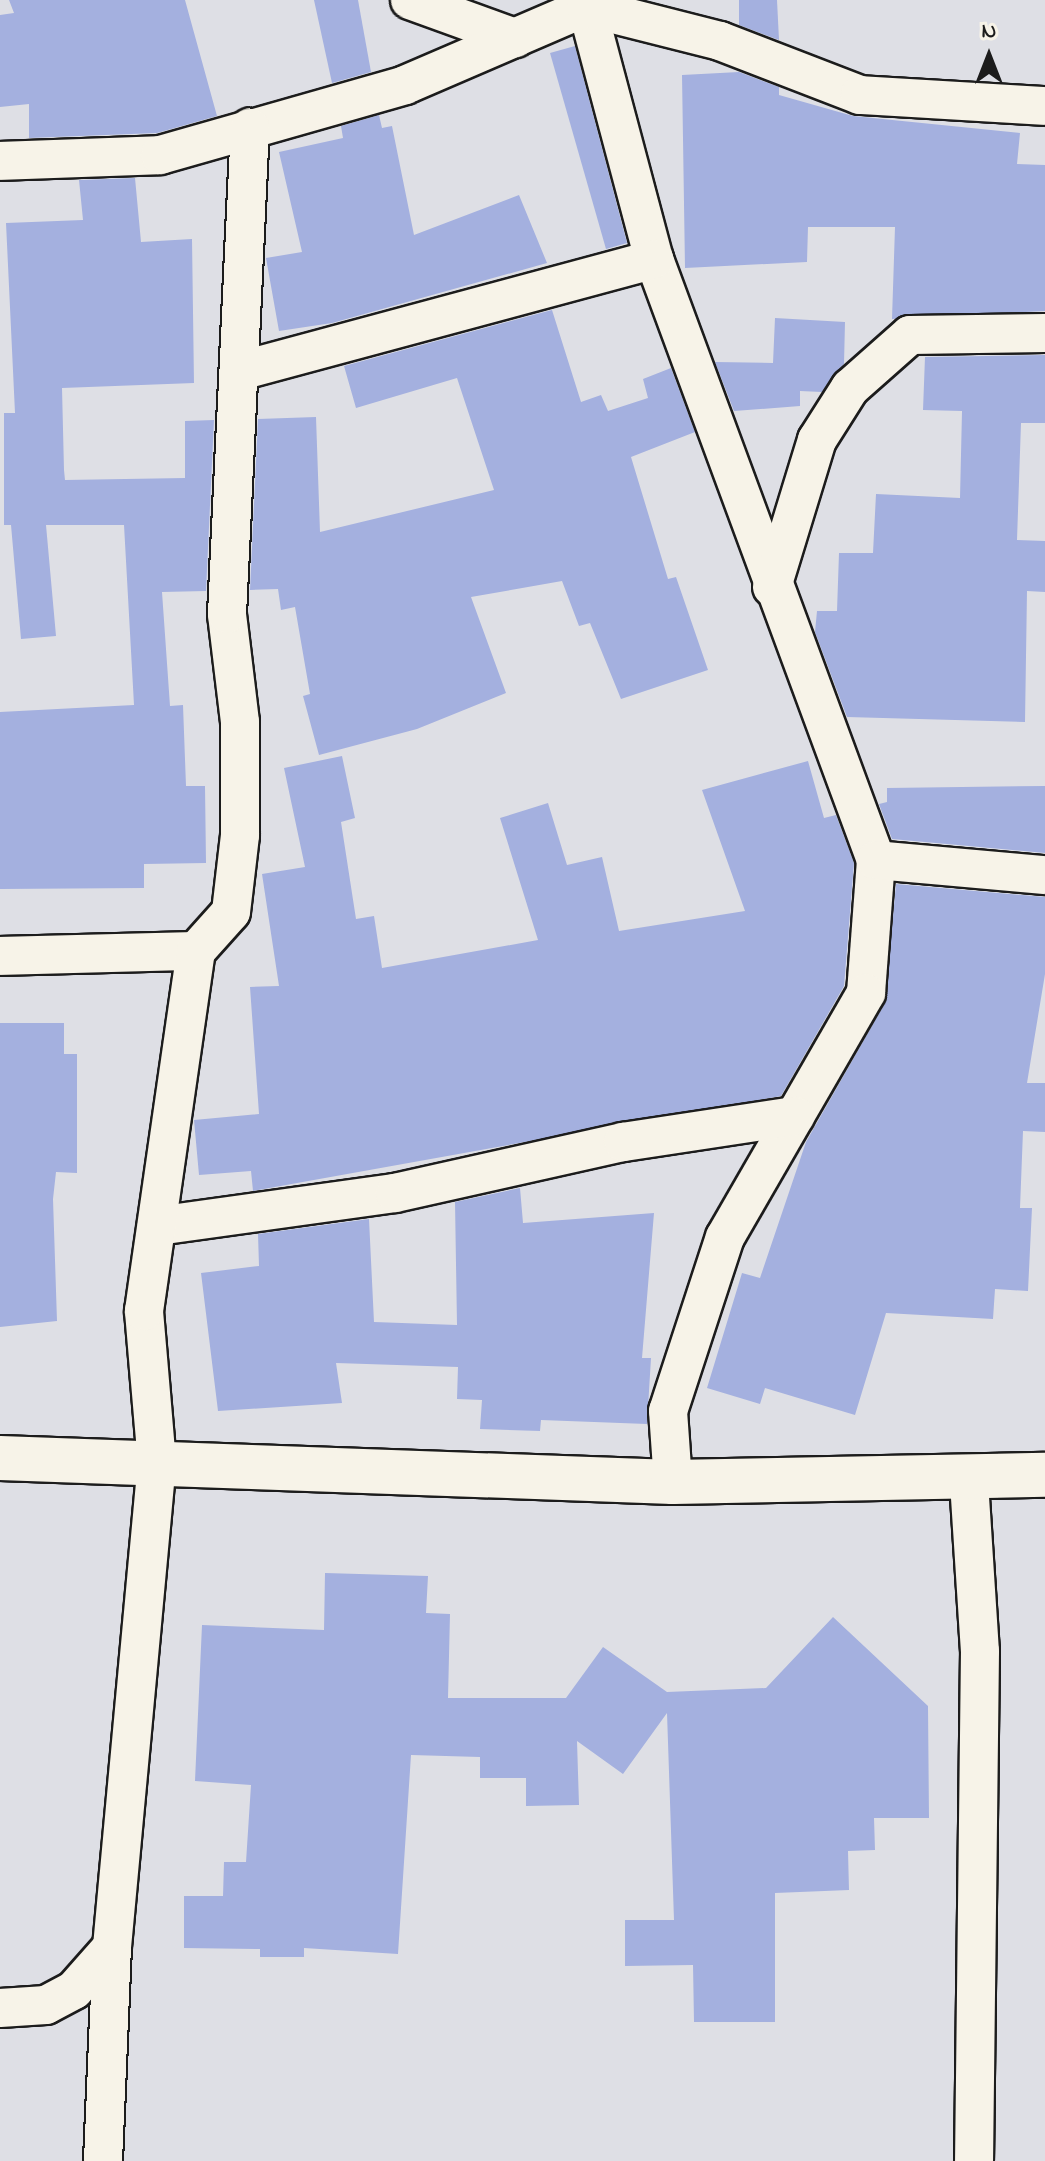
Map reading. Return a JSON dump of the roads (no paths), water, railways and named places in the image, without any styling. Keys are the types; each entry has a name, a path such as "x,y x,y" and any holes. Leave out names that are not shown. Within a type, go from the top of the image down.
{"street":[{"path":"410,0 515,38"},
{"path":"586,3 654,259 772,587 876,860 866,993 725,1237 668,1411 673,1482"},
{"path":"0,161 160,155 405,85 515,38 586,3 720,41 860,95 1045,106"},
{"path":"103,2161 112,1947 157,1463 144,1311 196,951 231,912 240,835 240,722 227,614 250,128"},
{"path":"240,371 654,259"},
{"path":"772,587 817,440 876,364 910,335 1045,333"},
{"path":"876,860 961,873 1045,875"},
{"path":"0,956 196,951"},
{"path":"157,1226 395,1193 623,1142 795,1116"},
{"path":"0,1458 673,1482 969,1482 1045,1475"},
{"path":"969,1482 980,1651 974,2161"},
{"path":"0,2008 46,2005 74,1990 112,1947"}]}
